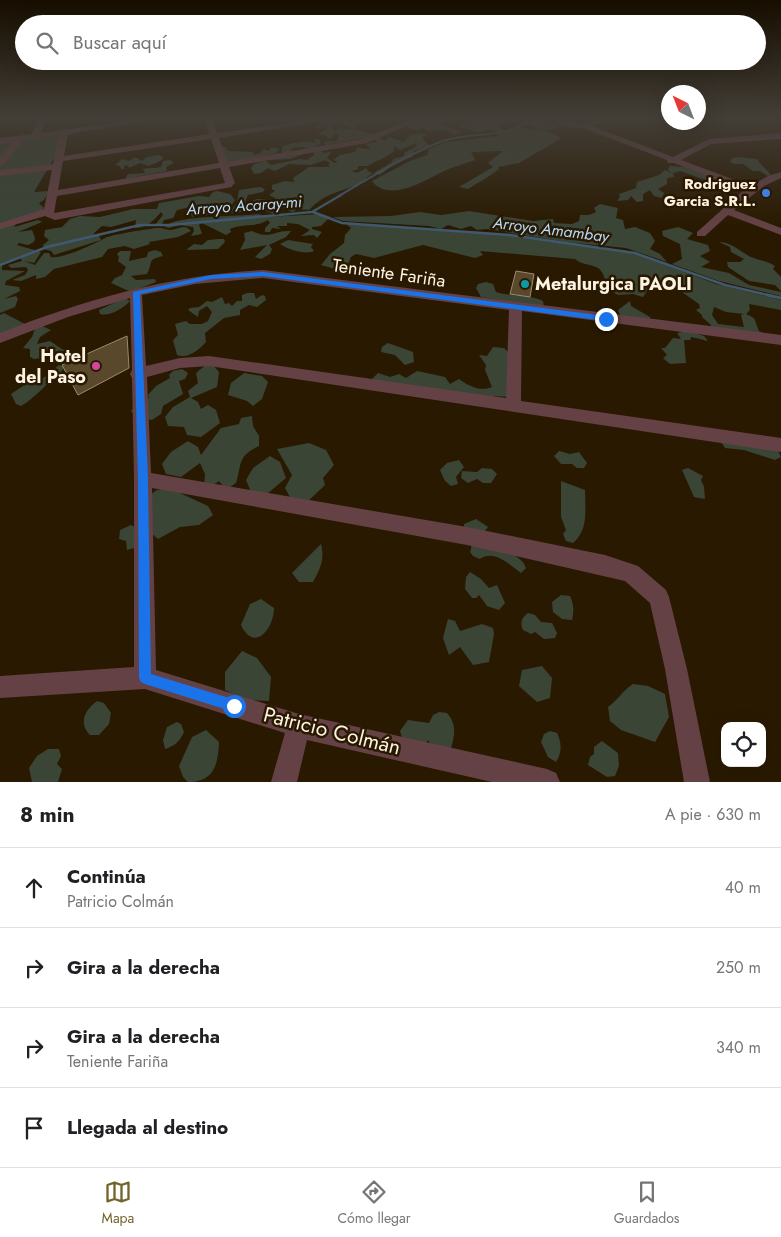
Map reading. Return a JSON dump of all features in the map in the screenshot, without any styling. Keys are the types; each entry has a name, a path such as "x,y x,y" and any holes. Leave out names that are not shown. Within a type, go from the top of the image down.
{"street":[{"path":"60,153 49,211 49,214 55,217 224,187 230,183 219,153"},
{"path":"0,173 110,153"},
{"path":"53,194 290,153"},
{"path":"653,153 752,190"},
{"path":"671,161 686,153"},
{"path":"701,234 752,190 769,179 781,175"},
{"path":"0,226 49,211"},
{"path":"728,211 781,232"},
{"name":"Teniente Fariña","path":"0,338 77,308 136,292 211,277 263,274 781,340"},
{"path":"136,292 143,479 145,678"},
{"path":"513,405 516,307"},
{"path":"138,374 180,363 209,361 781,445"},
{"path":"143,479 467,536 605,565 632,573 659,597 676,669 697,782"},
{"name":"Patricio Colmán","path":"0,687 145,678 298,726 547,782"},
{"path":"284,782 298,726"}],"green space":[{"path":"0,153 57,153 34,192 49,191 44,200 39,203 44,208 39,213 19,219 14,227 38,220 42,222 18,232 32,230 35,238 34,242 28,245 19,243 17,245 41,252 34,263 24,261 35,265 44,253 49,253 51,257 64,256 107,237 134,231 156,228 171,230 186,227 191,231 178,237 149,242 150,244 134,249 125,246 108,249 102,257 54,269 45,277 36,279 36,275 21,281 12,280 25,275 28,270 26,267 11,268 8,265 22,261 20,257 2,265 2,270 25,271 6,281 5,285 19,287 20,291 4,299 16,296 18,299 15,307 0,313"},
{"path":"220,153 254,155 274,153 237,163 220,162"},
{"path":"281,153 305,153 291,159 268,160"},
{"path":"314,153 330,153 327,158 334,163 338,162 333,160 340,155 390,153 368,166 358,166 358,169 352,171 357,173 366,168 369,172 374,173 392,162 393,159 404,156 404,153 413,153 412,157 395,163 380,175 373,173 366,178 366,181 358,185 329,195 309,210 298,209 304,203 304,198 293,205 296,210 292,212 280,207 270,209 278,212 274,214 266,211 264,208 248,209 235,214 229,212 237,203 239,190 260,187 265,189 263,192 248,195 245,202 248,203 257,199 274,200 275,198 269,195 275,191 272,189 272,185 285,181 294,182 293,178 309,167 330,167 328,165 330,163 325,160 311,165 289,164 275,171 268,168 261,173 254,174 251,168 254,164 266,161 271,165 300,159 307,160"},
{"path":"472,153 475,160 446,170 407,188 388,190 379,187 372,181 410,161 427,155"},
{"path":"500,153 535,153 519,163 498,167 499,169 495,172 468,189 459,187 493,167 488,163"},
{"path":"159,155 163,157 162,160 149,166 140,163 129,168 128,165 124,166 124,169 121,169 120,166 115,165 122,159 129,161 135,157 142,161 147,157"},
{"path":"732,158 757,159 771,175 768,176 760,171 753,171 743,164 730,162"},
{"path":"170,160 174,163 166,167 167,171 125,179 128,174 145,173 143,169 161,167 163,161"},
{"path":"670,166 685,167 744,189 737,191 680,171 673,173 674,177 667,178 667,184 658,189 664,193 662,198 654,196 650,190 643,194 643,201 637,202 631,196 628,200 617,201 620,197 619,194 636,188 637,182 659,175 665,170 671,173 668,170"},
{"path":"213,192 230,194 235,200 227,212 221,212 222,204 216,206 217,208 213,210 216,212 214,214 192,217 190,212 199,208 194,206 177,210 173,218 164,220 161,226 155,225 163,215 161,212 143,227 135,228 136,220 111,227 102,226 93,234 99,235 101,240 54,255 51,251 44,249 43,245 49,240 44,236 45,230 62,227 70,219 80,216 100,217 133,209 157,209 159,203 199,196 209,197"},
{"path":"600,204 618,208 616,218 623,220 625,229 635,227 650,233 655,241 650,249 660,254 667,262 626,248 566,242 487,229 477,230 471,226 461,229 448,225 441,229 429,226 343,221 333,217 391,216 420,212 441,215 469,211 533,221 553,219 554,223 572,224 579,221 580,215 589,215 596,212 594,208"},
{"path":"258,214 269,217 322,214 330,217 321,226 312,227 312,229 322,232 317,238 314,235 301,236 310,230 298,224 287,223 287,226 277,226 281,229 272,228 270,232 265,232 265,228 270,223 268,220 258,224 235,227 230,229 231,232 226,235 202,223 199,225 202,234 191,236 194,231 193,227 180,225 169,228 165,227 171,223 193,218"},
{"path":"345,223 510,235 635,253 716,284 781,300 781,310 749,304 750,310 746,314 754,318 759,331 766,334 710,327 711,325 696,310 700,308 699,304 679,290 672,291 656,286 647,291 643,297 633,294 618,295 609,290 604,275 598,268 575,259 480,251 483,255 475,258 423,245 374,258 356,254 351,257 347,267 335,269 321,265 330,254 344,243 345,235 351,228","holes":["714,307 726,312 744,314 741,315 744,327 718,324 712,315"]},
{"path":"678,227 693,233 687,239 708,245 710,251 700,256 710,262 701,267 729,273 749,285 781,292 781,296 719,281 672,264 682,259 680,244 663,236 662,231"},
{"path":"252,231 268,235 291,231 286,237 269,245 272,249 270,254 261,259 255,257 267,245 240,250 245,240 244,233"},
{"path":"224,239 225,242 218,249 186,250 194,244 202,245 208,240"},
{"path":"288,240 313,244 311,247 314,251 297,251 280,244"},
{"path":"719,242 729,244 755,259 775,266 773,269 781,277 781,291 775,285 749,281 728,267 727,262 740,262 744,259 731,252 730,247"},
{"path":"155,250 161,252 163,256 152,260 147,274 131,276 136,280 155,279 156,282 131,292 111,283 115,278 122,275 126,267 118,261 119,257 117,254 120,251 131,251 129,261 147,257 148,252"},
{"path":"486,282 493,284 496,292 538,299 543,301 544,307 481,297 476,288 478,284"},
{"path":"254,293 256,299 262,295 265,296 266,300 257,307 249,305 240,310 240,315 224,318 205,333 206,342 197,351 185,356 177,355 173,340 178,335 175,324 186,321 190,324 202,324 208,321 212,312 207,306 199,311 198,317 188,310 190,308 199,307 207,301 212,302 222,297 225,304 229,303 232,306 237,301 242,301 242,295"},
{"path":"125,298 130,301 120,309 104,315 100,314 99,310"},
{"path":"630,301 631,306 650,317 650,321 620,316 618,310"},
{"path":"4,313 25,324 0,335 0,315"},
{"path":"42,326 51,330 40,337 37,344 50,341 65,351 62,355 34,359 30,357 30,349 23,348 32,337 35,329"},
{"path":"688,331 704,336 708,341 691,337 690,340 684,340 686,363 670,364 663,358 667,355 661,348 665,348 673,338 681,339 677,333"},
{"path":"388,343 413,352 414,362 405,365 395,355 381,352 382,347"},
{"path":"493,347 504,348 508,352 509,397 494,396 487,402 373,381 372,379 378,373 390,377 399,374 406,378 417,371 445,377 450,384 459,379 474,388 492,387 485,370 486,365 479,355 487,356"},
{"path":"207,364 213,365 219,372 217,387 191,398 198,402 201,409 208,405 216,410 220,423 201,437 187,435 184,427 168,426 165,417 173,407 190,397 188,391 198,383 196,373"},
{"path":"59,365 64,367 62,371 26,403 21,406 16,404 11,394 32,380 42,379"},
{"path":"182,369 188,373 185,379 179,381 183,394 163,406 161,414 152,420 137,417 131,411 138,403 149,398 148,395 156,386 170,378 169,375 173,371"},
{"path":"244,373 262,376 268,382 262,399 253,406 247,401 228,395 231,383"},
{"path":"252,416 253,426 259,436 259,446 244,457 236,483 230,487 223,486 219,481 213,485 204,485 205,474 200,463 181,477 166,474 162,464 171,452 188,441 198,447 201,455 221,428 239,424 241,418"},
{"path":"720,440 778,451 781,457 775,460 744,450 725,448"},
{"path":"309,443 326,450 334,465 323,478 325,485 307,502 291,499 285,488 292,475 277,449"},
{"path":"559,451 570,454 579,452 587,463 584,468 577,468 572,464 561,464 554,456"},
{"path":"270,456 280,462 286,478 267,494 251,492 246,480 253,468"},
{"path":"459,460 464,467 456,477 458,484 451,486 445,481 440,470 447,463"},
{"path":"482,468 492,469 497,474 491,483 483,483 477,479 468,483 461,478 462,471 477,472"},
{"path":"688,468 703,476 701,480 705,499 694,497 682,470"},
{"path":"561,481 585,490 584,526 582,532 573,543 566,541 563,534 566,530 561,517"},
{"path":"169,488 208,506 213,515 199,525 180,527 158,539 135,518 137,504 157,490"},
{"path":"476,519 488,527 485,531 523,562 526,568 521,573 502,559 485,556 480,559 473,556 470,552 471,545 464,524"},
{"path":"131,525 135,527 137,547 127,550 126,541 119,539 120,530"},
{"path":"321,544 322,560 313,582 299,582 292,573"},
{"path":"470,572 481,579 489,588 497,585 505,603 499,610 487,606 479,595 476,598 472,598 465,589 466,577"},
{"path":"561,595 570,596 573,608 572,620 562,619 553,612 552,602"},
{"path":"261,599 274,608 273,616 267,630 262,635 252,637 246,633 241,625 250,604"},
{"path":"528,613 535,615 541,622 552,623 557,633 555,638 544,639 535,632 531,634 523,630 522,621"},
{"path":"448,619 455,621 460,631 482,624 493,628 494,634 489,662 473,665 460,647 449,655 443,638"},
{"path":"242,651 257,658 271,677 269,701 246,700 225,690 225,672"},
{"path":"542,666 552,678 550,698 537,702 519,686 522,670"},
{"path":"633,684 648,686 665,694 669,717 655,742 621,730 610,721 608,707"},
{"path":"97,701 104,703 111,713 109,724 99,735 90,735 84,726 84,717 89,708"},
{"path":"439,712 447,713 453,722 454,737 450,752 438,757 428,740 425,746 404,743 400,731 408,720 429,723 433,715"},
{"path":"177,722 181,724 184,732 177,743 165,749 163,740 167,727"},
{"path":"206,730 219,742 216,765 213,771 204,779 188,782 183,777 179,766 192,737"},
{"path":"550,731 557,733 560,740 561,748 556,762 548,757 541,742 544,734"},
{"path":"602,741 618,753 619,766 615,776 607,777 588,765 590,757 594,754 594,747"},
{"path":"48,749 59,749 61,756 57,764 62,769 58,782 32,782 29,768 37,756"}],"building":[{"name":"Metalurgica PAOLI","path":"516,271 534,274 530,297 510,294"},
{"name":"Hotel del Paso","path":"127,336 129,368 78,395 62,365"}],"waterway":[{"name":"Arroyo Acaray-mi","path":"339,196 415,153"},
{"name":"Arroyo Acaray-mi","path":"0,265 47,247 140,225 170,225 312,212 341,195"},
{"name":"Arroyo Amambay","path":"313,212 342,223 510,235 635,253 725,285 772,296"},
{"name":"Arroyo Amambay","path":"767,295 781,298"}],"place":[{"name":"Rodriguez Garcia S.R.L.","path":"766,193"},
{"name":"Metalurgica PAOLI","path":"525,284"},
{"name":"Hotel del Paso","path":"96,366"}],"route":[{"path":"234,706 145,678 143,479 136,292 211,277 235,274 263,274 606,319"}]}
